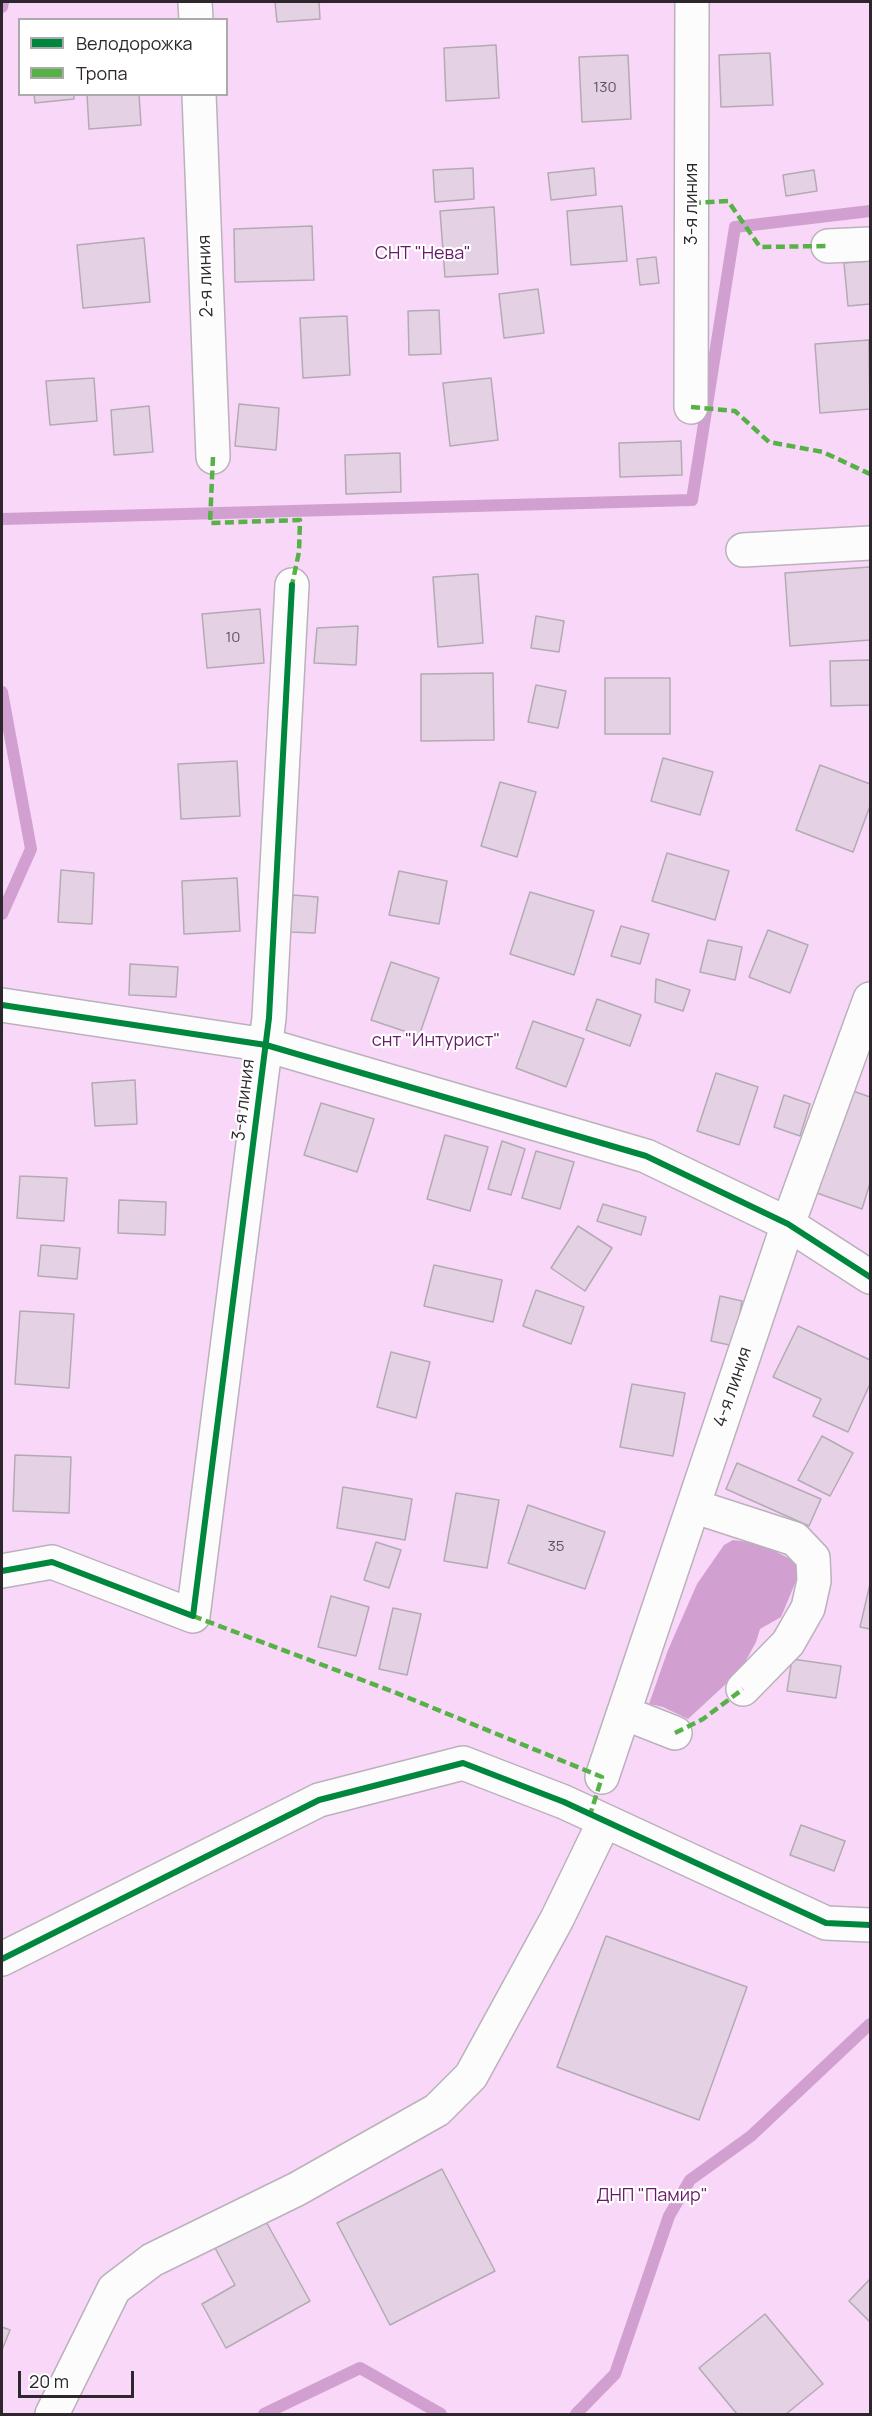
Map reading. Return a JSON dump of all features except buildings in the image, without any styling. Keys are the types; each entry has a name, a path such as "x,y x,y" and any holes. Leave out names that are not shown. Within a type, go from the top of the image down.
{"street":[{"path":"195,2 196,18"},
{"name":"3-я линия","path":"691,407 692,2"},
{"name":"2-я линия","path":"199,96 213,457"},
{"path":"828,246 870,244"},
{"path":"744,550 870,543"},
{"name":"3-я линия","path":"2,1571 52,1562 193,1616 266,1045 292,585"},
{"name":"4-я линия","path":"602,1777 788,1224 870,999"},
{"path":"8,1006 266,1045 646,1156 788,1224 870,1277"},
{"path":"693,1506 795,1539 813,1558 814,1581 808,1608 788,1643 743,1689"},
{"path":"624,1713 675,1733"},
{"path":"2,1959 319,1800 463,1763 564,1802 826,1923 870,1925"},
{"path":"52,2415 114,2289 152,2260 297,2189 437,2110 471,2076 557,1919 604,1822"}],"green space":[{"path":"2,2 870,2 870,2414 2,2414"}],"shaded area":[{"path":"733,1540 749,1542 773,1550 796,1562 796,1581 781,1617 760,1629 744,1664 688,1719 663,1707 649,1704 668,1650 697,1584 724,1545"}],"waterway":[{"path":"2,7 3,2"},
{"path":"2,519 692,500 735,227 870,211"},
{"path":"2,692 31,849 2,914"},
{"path":"576,2414 615,2374 669,2216 690,2180 751,2136 870,2024"},
{"path":"264,2414 360,2368 441,2414"}],"marked path":[{"path":"692,203 728,201 760,247 828,246"},
{"path":"691,407 735,411 769,442 823,452 870,474"},
{"path":"213,457 210,523 300,520 299,552 292,585"},
{"path":"193,1616 394,1692 602,1777 590,1815"},
{"path":"675,1733 703,1719 743,1689"}],"cycle path":[{"path":"2,1571 52,1562 193,1616 269,1018 292,585"},
{"path":"2,1005 266,1045 646,1156 788,1224 870,1277"},
{"path":"2,1959 319,1800 463,1763 564,1802 826,1923 870,1925"}],"park label":[{"name":"СНТ \"Нева\"","path":"423,254"},
{"name":"снт \"Интурист\"","path":"436,1041"},
{"name":"ДНП \"Памир\"","path":"652,2196"}]}
